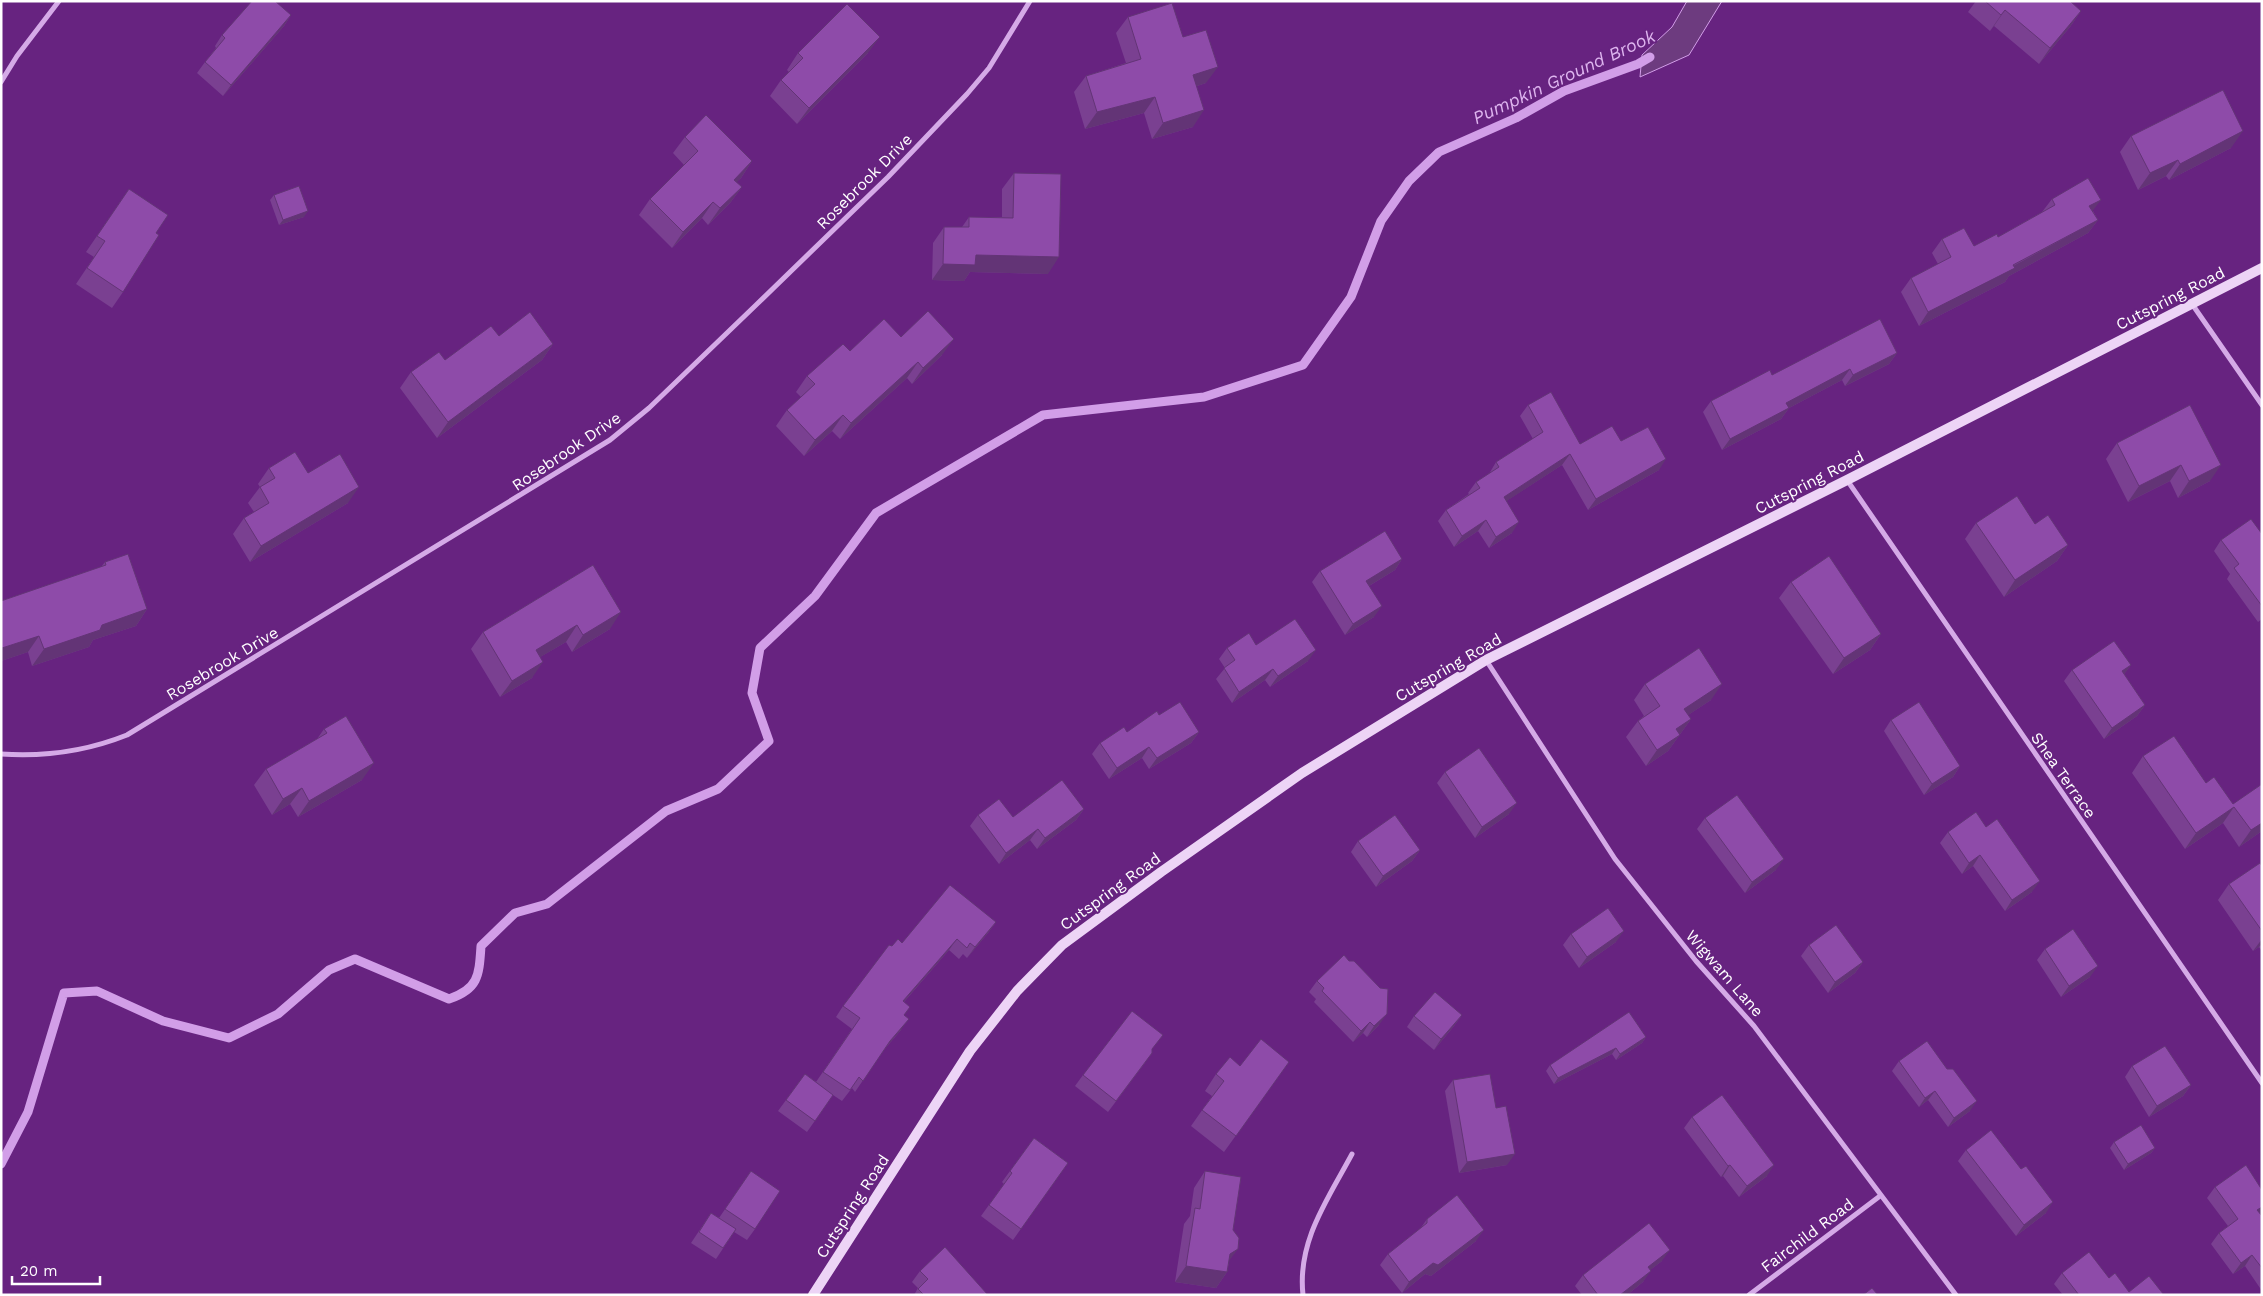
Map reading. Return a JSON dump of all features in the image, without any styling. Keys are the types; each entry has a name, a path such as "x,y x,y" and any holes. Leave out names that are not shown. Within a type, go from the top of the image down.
{"street":[{"path":"1,82 17,56 59,1"},
{"name":"Rosebrook Drive","path":"1,754 34,755 100,746 127,734 610,440 649,408 888,177 989,68 1030,1"},
{"name":"Cutspring Road","path":"814,1295 970,1051 1017,991 1062,945 1105,912 1302,773 1486,660 1847,480 2262,268"},
{"path":"2192,303 2262,405"},
{"name":"Shea Terrace","path":"1847,480 2262,1083"},
{"name":"Wigwam Lane","path":"1486,660 1615,859 1696,961 1754,1026 1956,1295"},
{"path":"1303,1295 1301,1276 1309,1235 1352,1154"},
{"name":"Fairchild Road","path":"1749,1295 1880,1196"}],"shaded area":[{"path":"1687,1 1722,1 1689,55 1640,77 1642,55 1672,27"}],"building":[{"path":"252,1 275,1 291,15 231,85 205,62 225,38 222,35"},
{"path":"1985,1 2070,1 2081,11 2050,48 2005,10 2001,15"},
{"path":"1172,3 1183,37 1206,30 1218,67 1193,75 1204,110 1163,123 1155,97 1097,112 1086,76 1141,59 1128,17"},
{"path":"847,4 880,37 809,108 781,80 803,58 798,53"},
{"path":"2223,90 2243,131 2180,164 2178,160 2150,173 2131,136"},
{"path":"706,115 752,161 734,180 742,187 720,208 713,202 683,232 650,199 698,151 685,137"},
{"path":"1014,173 1061,174 1059,257 976,255 975,265 943,264 944,227 969,227 969,217 1013,218"},
{"path":"2088,178 2101,200 2089,206 2098,220 2013,265 2015,268 1928,312 1911,278 1951,257 1942,239 1964,228 1974,246 1997,234 1998,237 2055,205 2052,199"},
{"path":"299,186 308,211 283,220 274,195"},
{"path":"129,189 168,215 156,233 159,235 123,292 87,268 105,241 97,236"},
{"path":"928,311 954,339 923,368 918,362 851,423 843,415 815,440 787,410 815,384 807,376 843,344 850,351 884,319 901,337"},
{"path":"530,312 553,344 448,422 411,372 439,352 445,360 491,326 499,336"},
{"path":"1880,319 1897,353 1853,375 1850,369 1786,403 1789,408 1730,439 1711,401 1770,370 1772,375"},
{"path":"1551,392 1580,444 1612,426 1621,441 1648,427 1666,459 1596,499 1570,454 1504,497 1519,522 1496,537 1486,520 1462,536 1446,510 1480,488 1476,482 1499,467 1496,462 1543,432 1528,405"},
{"path":"2190,405 2221,465 2189,481 2181,465 2139,486 2117,443"},
{"path":"295,452 308,473 340,454 359,487 261,546 244,518 269,503 260,487 275,478 269,468"},
{"path":"2017,496 2035,524 2048,515 2068,545 2015,580 1976,523"},
{"path":"2251,519 2262,534 2262,606 2234,568 2239,564 2221,540"},
{"path":"1385,531 1402,559 1366,581 1382,606 1353,624 1320,571"},
{"path":"128,554 147,609 102,625 100,630 44,649 39,636 2,648 1,601 106,565 105,562"},
{"path":"1829,556 1881,634 1844,658 1791,582"},
{"path":"593,565 621,612 583,635 577,625 536,650 543,662 512,681 483,632"},
{"path":"1295,619 1316,650 1278,676 1273,669 1239,692 1224,668 1235,660 1227,648 1249,633 1256,645"},
{"path":"2114,641 2131,665 2122,671 2145,705 2112,728 2072,670"},
{"path":"1699,648 1722,684 1684,709 1691,719 1676,729 1680,735 1657,750 1638,721 1660,706 1645,684"},
{"path":"1180,702 1199,732 1157,758 1149,747 1117,768 1100,743 1124,727 1127,732 1157,711 1159,715"},
{"path":"1919,702 1960,766 1932,784 1891,720"},
{"path":"346,716 374,763 309,801 302,788 283,799 266,769 327,733 324,729"},
{"path":"2174,736 2206,783 2214,777 2233,804 2262,784 2262,823 2251,830 2234,807 2196,833 2143,756"},
{"path":"1479,748 1517,803 1482,827 1445,772"},
{"path":"1062,780 1084,809 1045,838 1038,829 1006,853 978,815 999,799 1013,817"},
{"path":"1737,795 1784,859 1752,882 1705,818"},
{"path":"1976,812 1986,827 1997,819 2040,881 2012,900 1980,855 1969,863 1948,832"},
{"path":"1395,815 1420,850 1383,876 1358,841"},
{"path":"2260,863 2262,866 2262,931 2229,884"},
{"path":"950,885 996,922 975,947 970,943 967,948 957,939 903,1001 910,1007 904,1015 909,1019 890,1041 863,1081 859,1077 850,1090 823,1072 860,1018 843,1006 889,945 892,946 898,939 902,943"},
{"path":"1608,908 1624,931 1587,957 1571,934"},
{"path":"1836,925 1863,962 1835,982 1809,945"},
{"path":"2073,929 2098,966 2069,986 2045,949"},
{"path":"1344,955 1349,961 1354,961 1380,988 1388,989 1387,1014 1374,1026 1370,1022 1361,1031 1322,991 1324,988 1317,981"},
{"path":"1435,992 1462,1015 1441,1039 1414,1016"},
{"path":"1132,1011 1163,1035 1116,1101 1083,1075"},
{"path":"1629,1012 1646,1037 1620,1054 1616,1048 1558,1078 1550,1065"},
{"path":"1261,1039 1289,1062 1236,1136 1202,1110 1224,1081 1216,1074 1230,1057 1240,1066"},
{"path":"1927,1041 1947,1069 1953,1069 1977,1101 1954,1118 1935,1091 1925,1098 1899,1061"},
{"path":"2165,1046 2191,1085 2157,1106 2132,1066"},
{"path":"805,1074 833,1095 815,1121 786,1100"},
{"path":"1490,1074 1496,1108 1506,1106 1515,1154 1467,1162 1453,1080"},
{"path":"1722,1095 1774,1165 1747,1186 1730,1165 1728,1166 1692,1117"},
{"path":"2141,1125 2155,1148 2128,1164 2114,1142"},
{"path":"1991,1130 2021,1169 2026,1166 2053,1202 2024,1225 1966,1150"},
{"path":"1034,1138 1068,1163 1021,1229 989,1205 1012,1173 1010,1171"},
{"path":"2246,1165 2262,1190 2262,1207 2257,1210 2262,1216 2262,1268 2252,1255 2241,1263 2219,1233 2238,1219 2215,1187"},
{"path":"751,1171 780,1191 755,1229 725,1209"},
{"path":"1205,1171 1241,1177 1233,1230 1239,1238 1238,1249 1230,1254 1227,1272 1186,1266 1195,1208 1200,1209"},
{"path":"1457,1195 1484,1230 1438,1265 1433,1263 1409,1282 1388,1254 1427,1223 1427,1219"},
{"path":"711,1213 736,1229 723,1248 699,1232"},
{"path":"1649,1223 1670,1250 1648,1267 1651,1271 1620,1295 1598,1295 1583,1275"},
{"path":"945,1247 988,1295 924,1295 918,1289 928,1279 920,1271"},
{"path":"2089,1252 2109,1278 2115,1273 2129,1292 2149,1276 2164,1295 2079,1295 2062,1273"},
{"path":"1872,1288 1878,1295 1863,1295"}],"waterway":[{"name":"Pumpkin Ground Brook","path":"1,1164 28,1112 64,993 97,991 163,1021 229,1038 278,1014 329,970 355,959 449,999 466,991 476,980 481,946 515,913 547,904 666,811 718,789 769,741 752,693 760,648 815,596 876,513 1043,415 1204,397 1303,365 1351,297 1381,221 1409,181 1439,152 1516,118 1564,91 1638,64 1650,57"}]}
